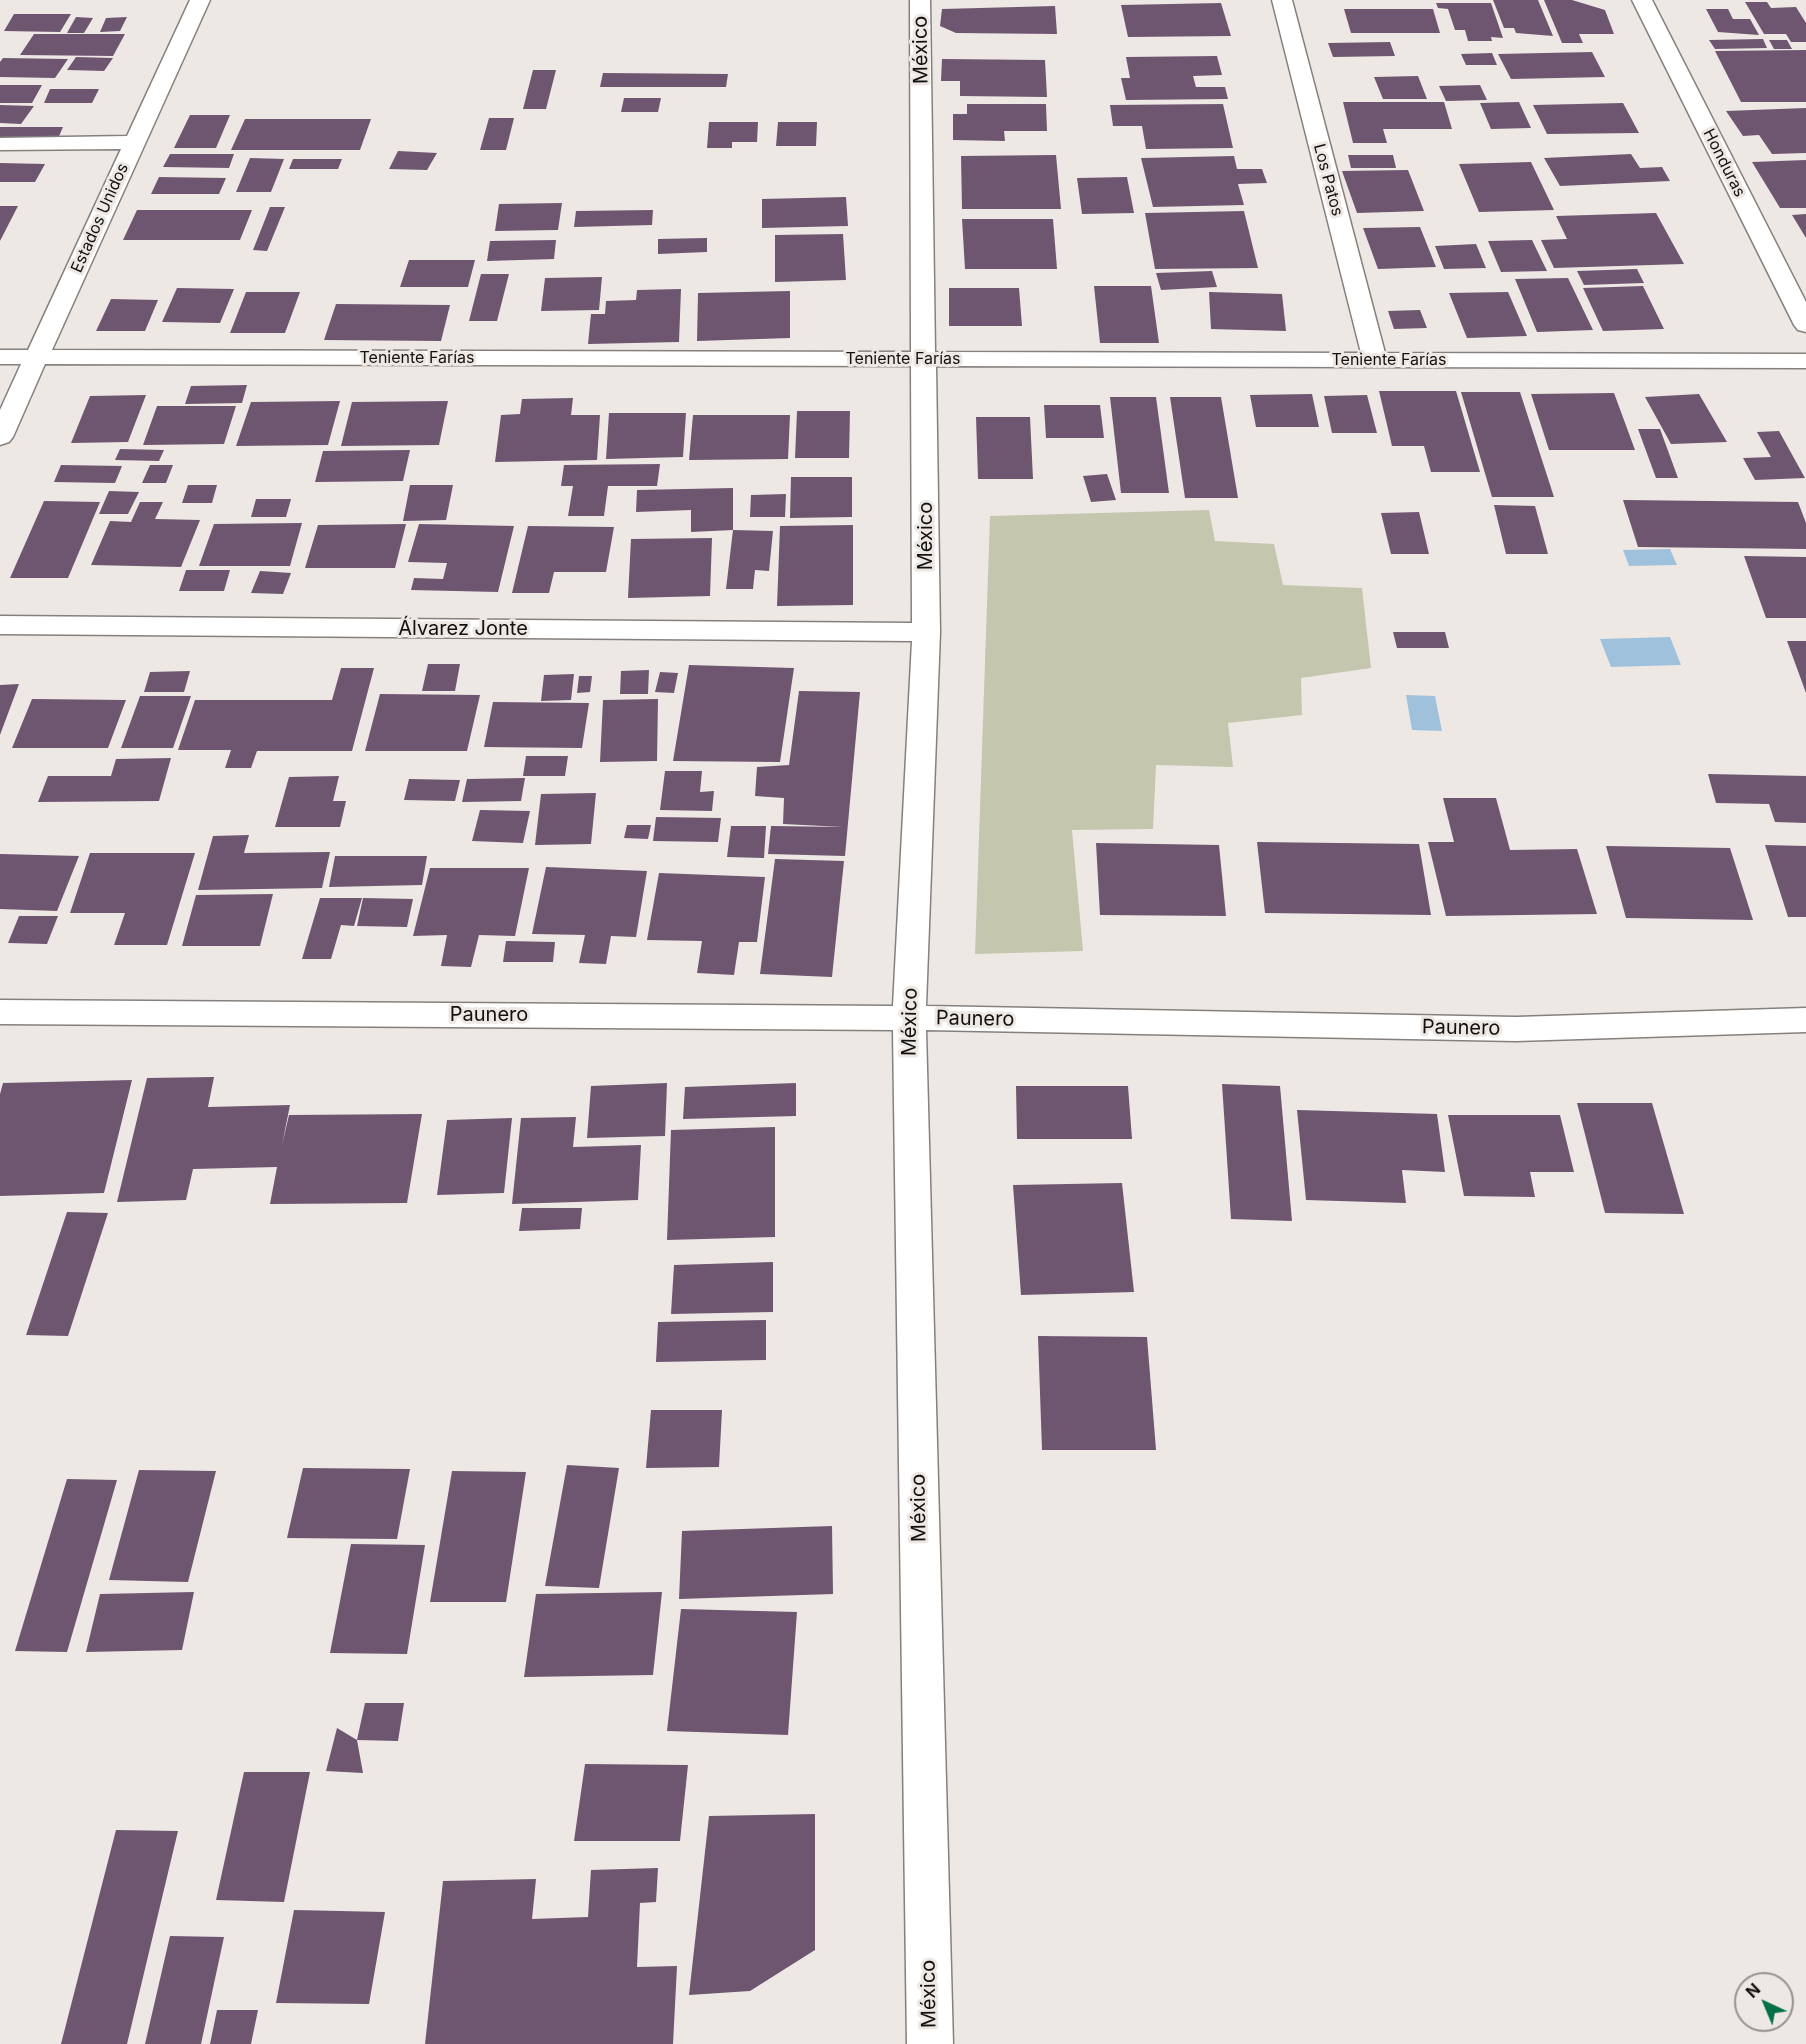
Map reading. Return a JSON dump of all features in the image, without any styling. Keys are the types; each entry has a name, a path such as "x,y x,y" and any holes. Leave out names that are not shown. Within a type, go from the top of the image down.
{"street":[{"name":"Estados Unidos","path":"0,437 200,0"},
{"name":"México","path":"920,0 927,632 909,1018 930,2044"},
{"name":"Los Patos","path":"1282,0 1375,360"},
{"name":"Honduras","path":"1642,0 1806,325"},
{"path":"0,144 135,142"},
{"name":"Teniente Farías","path":"0,357 1806,360"},
{"name":"Álvarez Jonte","path":"0,626 927,632"},
{"name":"Paunero","path":"0,1012 909,1018 1516,1029 1806,1020"}],"green space":[{"path":"1209,510 1215,541 1274,544 1283,585 1362,588 1371,668 1301,678 1302,715 1228,723 1233,767 1156,765 1153,829 1072,830 1083,951 975,954 990,516"}],"water":[{"path":"1670,549 1677,565 1629,566 1623,550"},
{"path":"1670,637 1681,665 1611,667 1600,639"},
{"path":"1406,695 1435,696 1442,731 1412,730"}],"building":[{"path":"1493,0 1538,0 1553,36 1516,33 1514,28 1504,28"},
{"path":"1544,0 1572,0 1605,10 1614,34 1579,34 1583,43 1562,43"},
{"path":"1745,2 1767,2 1771,8 1796,7 1806,23 1806,42 1791,42 1786,34 1764,34"},
{"path":"1221,3 1231,36 1128,37 1121,5"},
{"path":"1436,3 1491,3 1503,38 1491,37 1492,41 1468,41 1465,30 1455,30 1448,9 1438,8"},
{"path":"1055,6 1057,34 956,33 940,26 942,9"},
{"path":"1344,9 1433,9 1440,33 1351,33"},
{"path":"1706,9 1728,9 1733,19 1750,19 1759,35 1718,32"},
{"path":"14,14 71,14 60,32 4,31"},
{"path":"76,17 93,18 84,33 67,33"},
{"path":"127,17 120,31 100,32 106,18"},
{"path":"34,34 125,34 113,56 20,55"},
{"path":"1763,39 1767,48 1715,49 1709,40"},
{"path":"1769,40 1787,40 1792,49 1774,49"},
{"path":"1390,42 1395,56 1333,57 1328,43"},
{"path":"1806,50 1806,102 1741,102 1715,51"},
{"path":"1592,52 1605,77 1511,79 1498,54"},
{"path":"1492,53 1497,65 1466,65 1461,54"},
{"path":"1217,56 1222,75 1193,76 1196,87 1225,87 1228,99 1126,100 1121,78 1130,78 1126,57"},
{"path":"76,57 113,58 104,71 67,70"},
{"path":"3,58 68,59 55,78 0,77 0,62"},
{"path":"942,59 1045,60 1047,97 960,96 960,81 941,81"},
{"path":"533,70 556,70 546,109 523,109"},
{"path":"603,73 728,74 726,87 600,87"},
{"path":"1418,76 1427,99 1383,99 1374,77"},
{"path":"0,85 42,85 32,103 0,103"},
{"path":"1480,85 1487,100 1446,101 1439,86"},
{"path":"50,89 99,89 92,103 44,103"},
{"path":"624,98 661,98 658,112 621,112"},
{"path":"1343,102 1444,102 1452,129 1383,129 1387,143 1353,143"},
{"path":"1519,102 1531,128 1491,129 1480,103"},
{"path":"1623,103 1639,133 1547,134 1533,105"},
{"path":"967,104 1046,104 1047,131 1004,131 1005,141 953,140 953,114 967,114"},
{"path":"1223,104 1233,148 1146,149 1142,126 1113,126 1110,105"},
{"path":"0,105 34,106 21,124 0,123"},
{"path":"1806,108 1806,153 1772,154 1759,135 1743,136 1726,111"},
{"path":"190,115 230,115 216,148 174,148"},
{"path":"489,118 514,118 506,150 480,150"},
{"path":"245,119 371,119 360,150 231,150"},
{"path":"709,122 758,122 757,142 732,142 732,148 707,148"},
{"path":"778,122 817,122 816,146 776,146"},
{"path":"0,127 63,127 57,141 0,141"},
{"path":"398,151 437,153 427,170 389,169"},
{"path":"170,154 234,154 229,168 163,167"},
{"path":"1631,154 1640,168 1662,167 1670,181 1560,186 1544,158"},
{"path":"1056,155 1061,209 962,209 961,156"},
{"path":"1348,155 1393,155 1396,168 1351,168"},
{"path":"1234,156 1237,169 1262,169 1267,183 1238,184 1244,205 1153,207 1141,158"},
{"path":"250,158 284,159 271,192 236,192"},
{"path":"293,159 342,159 338,169 289,169"},
{"path":"1806,160 1806,208 1780,208 1752,162"},
{"path":"1531,162 1554,210 1479,212 1459,164"},
{"path":"0,163 45,164 35,182 0,182"},
{"path":"1408,170 1424,211 1357,213 1342,171"},
{"path":"159,177 226,178 219,194 151,194"},
{"path":"1127,177 1134,213 1082,214 1077,178"},
{"path":"846,197 848,226 762,228 762,199"},
{"path":"562,203 558,230 495,231 499,204"},
{"path":"0,206 18,206 0,241"},
{"path":"270,207 285,207 267,251 253,250"},
{"path":"137,210 252,210 240,240 123,240"},
{"path":"653,210 652,225 574,227 576,211"},
{"path":"1244,211 1258,268 1155,269 1145,213"},
{"path":"1656,213 1684,264 1554,268 1541,240 1567,239 1556,216"},
{"path":"1806,214 1806,238 1792,215"},
{"path":"962,219 1053,219 1057,269 965,269"},
{"path":"1420,227 1436,267 1378,269 1363,228"},
{"path":"843,234 846,280 775,282 775,235"},
{"path":"707,238 707,252 658,254 658,239"},
{"path":"556,240 554,259 487,261 490,241"},
{"path":"1532,240 1547,271 1501,272 1488,241"},
{"path":"1476,244 1486,268 1444,269 1435,246"},
{"path":"409,260 475,260 468,287 400,287"},
{"path":"1637,269 1644,283 1584,285 1577,271"},
{"path":"1212,271 1217,287 1161,290 1156,273"},
{"path":"481,274 509,274 497,321 469,321"},
{"path":"602,277 599,310 541,311 545,278"},
{"path":"1568,278 1593,330 1537,332 1515,279"},
{"path":"1094,286 1151,286 1159,343 1100,343"},
{"path":"1643,286 1664,329 1603,331 1583,288"},
{"path":"177,288 234,289 220,323 162,322"},
{"path":"949,288 1019,288 1022,326 949,326"},
{"path":"681,289 679,342 588,344 591,314 605,314 606,301 636,300 637,290"},
{"path":"790,291 790,338 697,341 698,293"},
{"path":"246,292 300,292 285,333 230,333"},
{"path":"1209,292 1282,294 1286,331 1211,329"},
{"path":"1508,292 1527,336 1467,338 1449,293"},
{"path":"111,299 158,300 145,331 96,331"},
{"path":"336,304 450,305 441,341 324,340"},
{"path":"1420,310 1427,328 1394,329 1388,311"},
{"path":"247,385 242,403 185,404 191,386"},
{"path":"1379,391 1456,391 1480,472 1431,472 1424,446 1392,446"},
{"path":"1461,392 1520,392 1554,497 1492,497"},
{"path":"1614,393 1635,450 1549,450 1531,394"},
{"path":"1312,394 1319,427 1256,427 1250,395"},
{"path":"1699,394 1727,442 1671,444 1645,397"},
{"path":"146,395 128,442 71,443 90,396"},
{"path":"1367,395 1377,433 1332,433 1324,396"},
{"path":"1110,397 1156,397 1169,493 1121,493"},
{"path":"1170,397 1221,397 1238,498 1185,498"},
{"path":"573,398 571,415 600,415 597,460 495,462 501,415 520,414 522,399"},
{"path":"340,401 328,445 236,446 251,402"},
{"path":"448,401 439,445 341,446 352,402"},
{"path":"1044,405 1100,405 1104,438 1046,438"},
{"path":"157,406 236,406 224,444 143,445"},
{"path":"797,411 850,411 849,458 795,458"},
{"path":"609,413 686,413 683,457 606,459"},
{"path":"693,415 790,415 788,459 689,460"},
{"path":"976,417 1030,417 1033,479 978,479"},
{"path":"1638,429 1660,429 1678,478 1656,478"},
{"path":"1779,431 1805,478 1755,480 1743,458 1771,457 1757,432"},
{"path":"120,449 164,450 159,461 115,460"},
{"path":"410,450 403,481 315,482 323,451"},
{"path":"660,464 657,486 608,486 604,516 568,516 573,486 561,486 564,465"},
{"path":"61,465 122,466 115,483 54,482"},
{"path":"150,465 173,465 166,483 142,483"},
{"path":"1107,474 1116,500 1091,502 1083,476"},
{"path":"791,477 852,477 852,517 790,518"},
{"path":"188,485 217,485 212,503 182,503"},
{"path":"410,485 453,485 446,520 403,521"},
{"path":"733,488 733,530 691,532 691,510 636,512 637,490"},
{"path":"109,491 139,492 128,514 99,514"},
{"path":"786,494 785,517 750,517 751,495"},
{"path":"256,499 291,499 286,517 251,517"},
{"path":"1623,500 1798,502 1806,523 1806,549 1638,547"},
{"path":"44,501 100,502 68,578 10,578"},
{"path":"140,502 163,502 155,519 200,520 181,567 91,565 110,521 131,522"},
{"path":"1494,505 1535,506 1548,554 1506,554"},
{"path":"1419,512 1429,554 1391,554 1381,513"},
{"path":"302,523 290,566 199,566 214,524"},
{"path":"406,524 395,568 305,568 318,525"},
{"path":"419,524 514,526 498,592 411,590 414,578 443,579 447,563 408,562"},
{"path":"853,525 853,605 777,606 780,526"},
{"path":"528,526 614,527 606,572 554,572 549,593 512,593"},
{"path":"733,530 773,531 769,571 755,570 753,589 726,589"},
{"path":"712,538 710,596 628,598 631,539"},
{"path":"1744,556 1806,557 1806,618 1766,618"},
{"path":"186,570 230,570 224,591 179,591"},
{"path":"260,571 291,573 283,594 251,593"},
{"path":"1393,632 1445,632 1449,648 1397,648"},
{"path":"1787,641 1806,641 1806,693"},
{"path":"428,664 460,664 455,691 422,691"},
{"path":"689,665 794,668 780,762 673,761"},
{"path":"341,668 374,668 352,751 257,751 251,768 225,768 231,750 178,750 195,700 332,700"},
{"path":"649,670 648,694 620,694 621,671"},
{"path":"190,671 184,692 144,692 150,672"},
{"path":"660,672 678,673 674,693 655,692"},
{"path":"574,674 571,700 541,701 544,675"},
{"path":"579,676 592,676 590,692 577,693"},
{"path":"19,684 0,735 0,685"},
{"path":"799,691 860,692 845,856 768,854 771,826 844,827 783,824 784,798 755,796 757,767 789,765"},
{"path":"380,694 480,695 467,751 365,751"},
{"path":"140,696 191,696 173,748 121,748"},
{"path":"32,699 126,700 108,748 12,748"},
{"path":"658,699 657,761 600,762 603,700"},
{"path":"493,702 589,703 582,748 484,747"},
{"path":"526,756 568,756 565,776 523,776"},
{"path":"171,758 159,801 38,802 48,776 111,776 116,759"},
{"path":"665,771 702,771 700,792 714,791 712,811 660,810"},
{"path":"1708,774 1806,776 1806,823 1775,822 1769,804 1716,803"},
{"path":"339,776 333,801 346,801 340,827 275,827 289,777"},
{"path":"525,778 521,801 462,802 467,779"},
{"path":"409,779 460,780 455,801 404,800"},
{"path":"596,793 591,844 535,845 541,794"},
{"path":"1443,798 1496,798 1510,850 1577,849 1597,914 1446,916 1428,842 1454,842"},
{"path":"480,810 530,811 523,843 472,841"},
{"path":"656,817 721,818 718,842 653,841"},
{"path":"627,825 651,825 648,839 624,838"},
{"path":"731,826 766,826 764,858 727,857"},
{"path":"249,835 244,853 330,852 322,888 198,890 213,836"},
{"path":"1257,842 1419,844 1431,915 1265,913"},
{"path":"1096,843 1219,845 1226,916 1100,915"},
{"path":"1765,845 1806,846 1806,917 1788,917"},
{"path":"1606,846 1730,848 1753,920 1626,918"},
{"path":"90,853 195,853 167,945 114,945 125,913 70,913"},
{"path":"0,854 79,856 57,911 0,909"},
{"path":"335,856 427,856 422,885 329,887"},
{"path":"775,859 844,861 832,977 760,974"},
{"path":"546,867 647,871 636,937 611,936 606,964 579,963 585,935 532,934"},
{"path":"430,868 529,868 515,936 479,935 471,967 441,966 447,935 413,936"},
{"path":"659,873 765,877 757,942 739,942 734,975 697,973 702,941 647,940"},
{"path":"273,894 260,946 182,946 196,895"},
{"path":"320,898 362,898 354,926 341,925 331,959 302,959"},
{"path":"363,898 413,899 407,927 357,926"},
{"path":"19,916 58,916 47,944 8,943"},
{"path":"506,941 555,942 553,962 503,962"},
{"path":"214,1077 208,1107 290,1105 282,1145 289,1115 422,1114 407,1203 270,1204 277,1167 193,1169 186,1200 117,1202 147,1078"},
{"path":"132,1080 104,1193 0,1196 0,1094 3,1083"},
{"path":"667,1083 665,1136 587,1138 591,1086"},
{"path":"796,1083 796,1116 683,1119 685,1087"},
{"path":"1222,1084 1280,1086 1292,1221 1231,1219"},
{"path":"1016,1086 1128,1086 1132,1139 1017,1139"},
{"path":"1577,1103 1652,1103 1684,1214 1605,1213"},
{"path":"1297,1110 1437,1114 1445,1172 1402,1170 1406,1203 1306,1200"},
{"path":"1448,1115 1560,1115 1574,1172 1530,1172 1535,1197 1464,1196"},
{"path":"576,1117 573,1147 641,1145 638,1200 512,1204 521,1118"},
{"path":"512,1118 504,1193 437,1195 447,1120"},
{"path":"775,1127 775,1237 667,1240 671,1130"},
{"path":"1122,1183 1134,1292 1021,1295 1013,1185"},
{"path":"522,1208 582,1208 580,1229 519,1231"},
{"path":"67,1212 108,1213 68,1336 26,1335"},
{"path":"773,1262 773,1312 671,1314 674,1265"},
{"path":"766,1320 766,1360 656,1362 658,1322"},
{"path":"1038,1336 1147,1337 1156,1450 1042,1450"},
{"path":"651,1410 722,1410 719,1467 646,1468"},
{"path":"567,1465 619,1468 599,1588 545,1586"},
{"path":"303,1468 410,1469 397,1539 287,1538"},
{"path":"139,1470 216,1471 188,1582 109,1580"},
{"path":"452,1471 526,1472 506,1602 430,1602"},
{"path":"67,1479 117,1480 67,1652 15,1651"},
{"path":"832,1526 833,1594 679,1599 682,1531"},
{"path":"351,1544 425,1545 407,1654 330,1653"},
{"path":"194,1592 182,1650 86,1652 100,1594"},
{"path":"662,1592 653,1675 524,1677 536,1594"},
{"path":"681,1609 797,1612 788,1735 667,1731"},
{"path":"365,1703 404,1703 398,1741 357,1740"},
{"path":"337,1728 357,1740 363,1773 326,1771"},
{"path":"585,1764 688,1765 680,1841 574,1841"},
{"path":"244,1772 310,1772 284,1902 216,1900"},
{"path":"815,1814 815,1950 750,1991 689,1995 709,1816"},
{"path":"116,1830 178,1831 127,2044 61,2044"},
{"path":"658,1868 656,1902 640,1903 637,1967 677,1966 673,2044 425,2044 443,1881 536,1879 532,1919 588,1917 591,1870"},
{"path":"294,1910 385,1912 369,2004 276,2003"},
{"path":"170,1936 224,1937 201,2044 145,2044"},
{"path":"217,2010 258,2010 251,2044 210,2044"}]}
